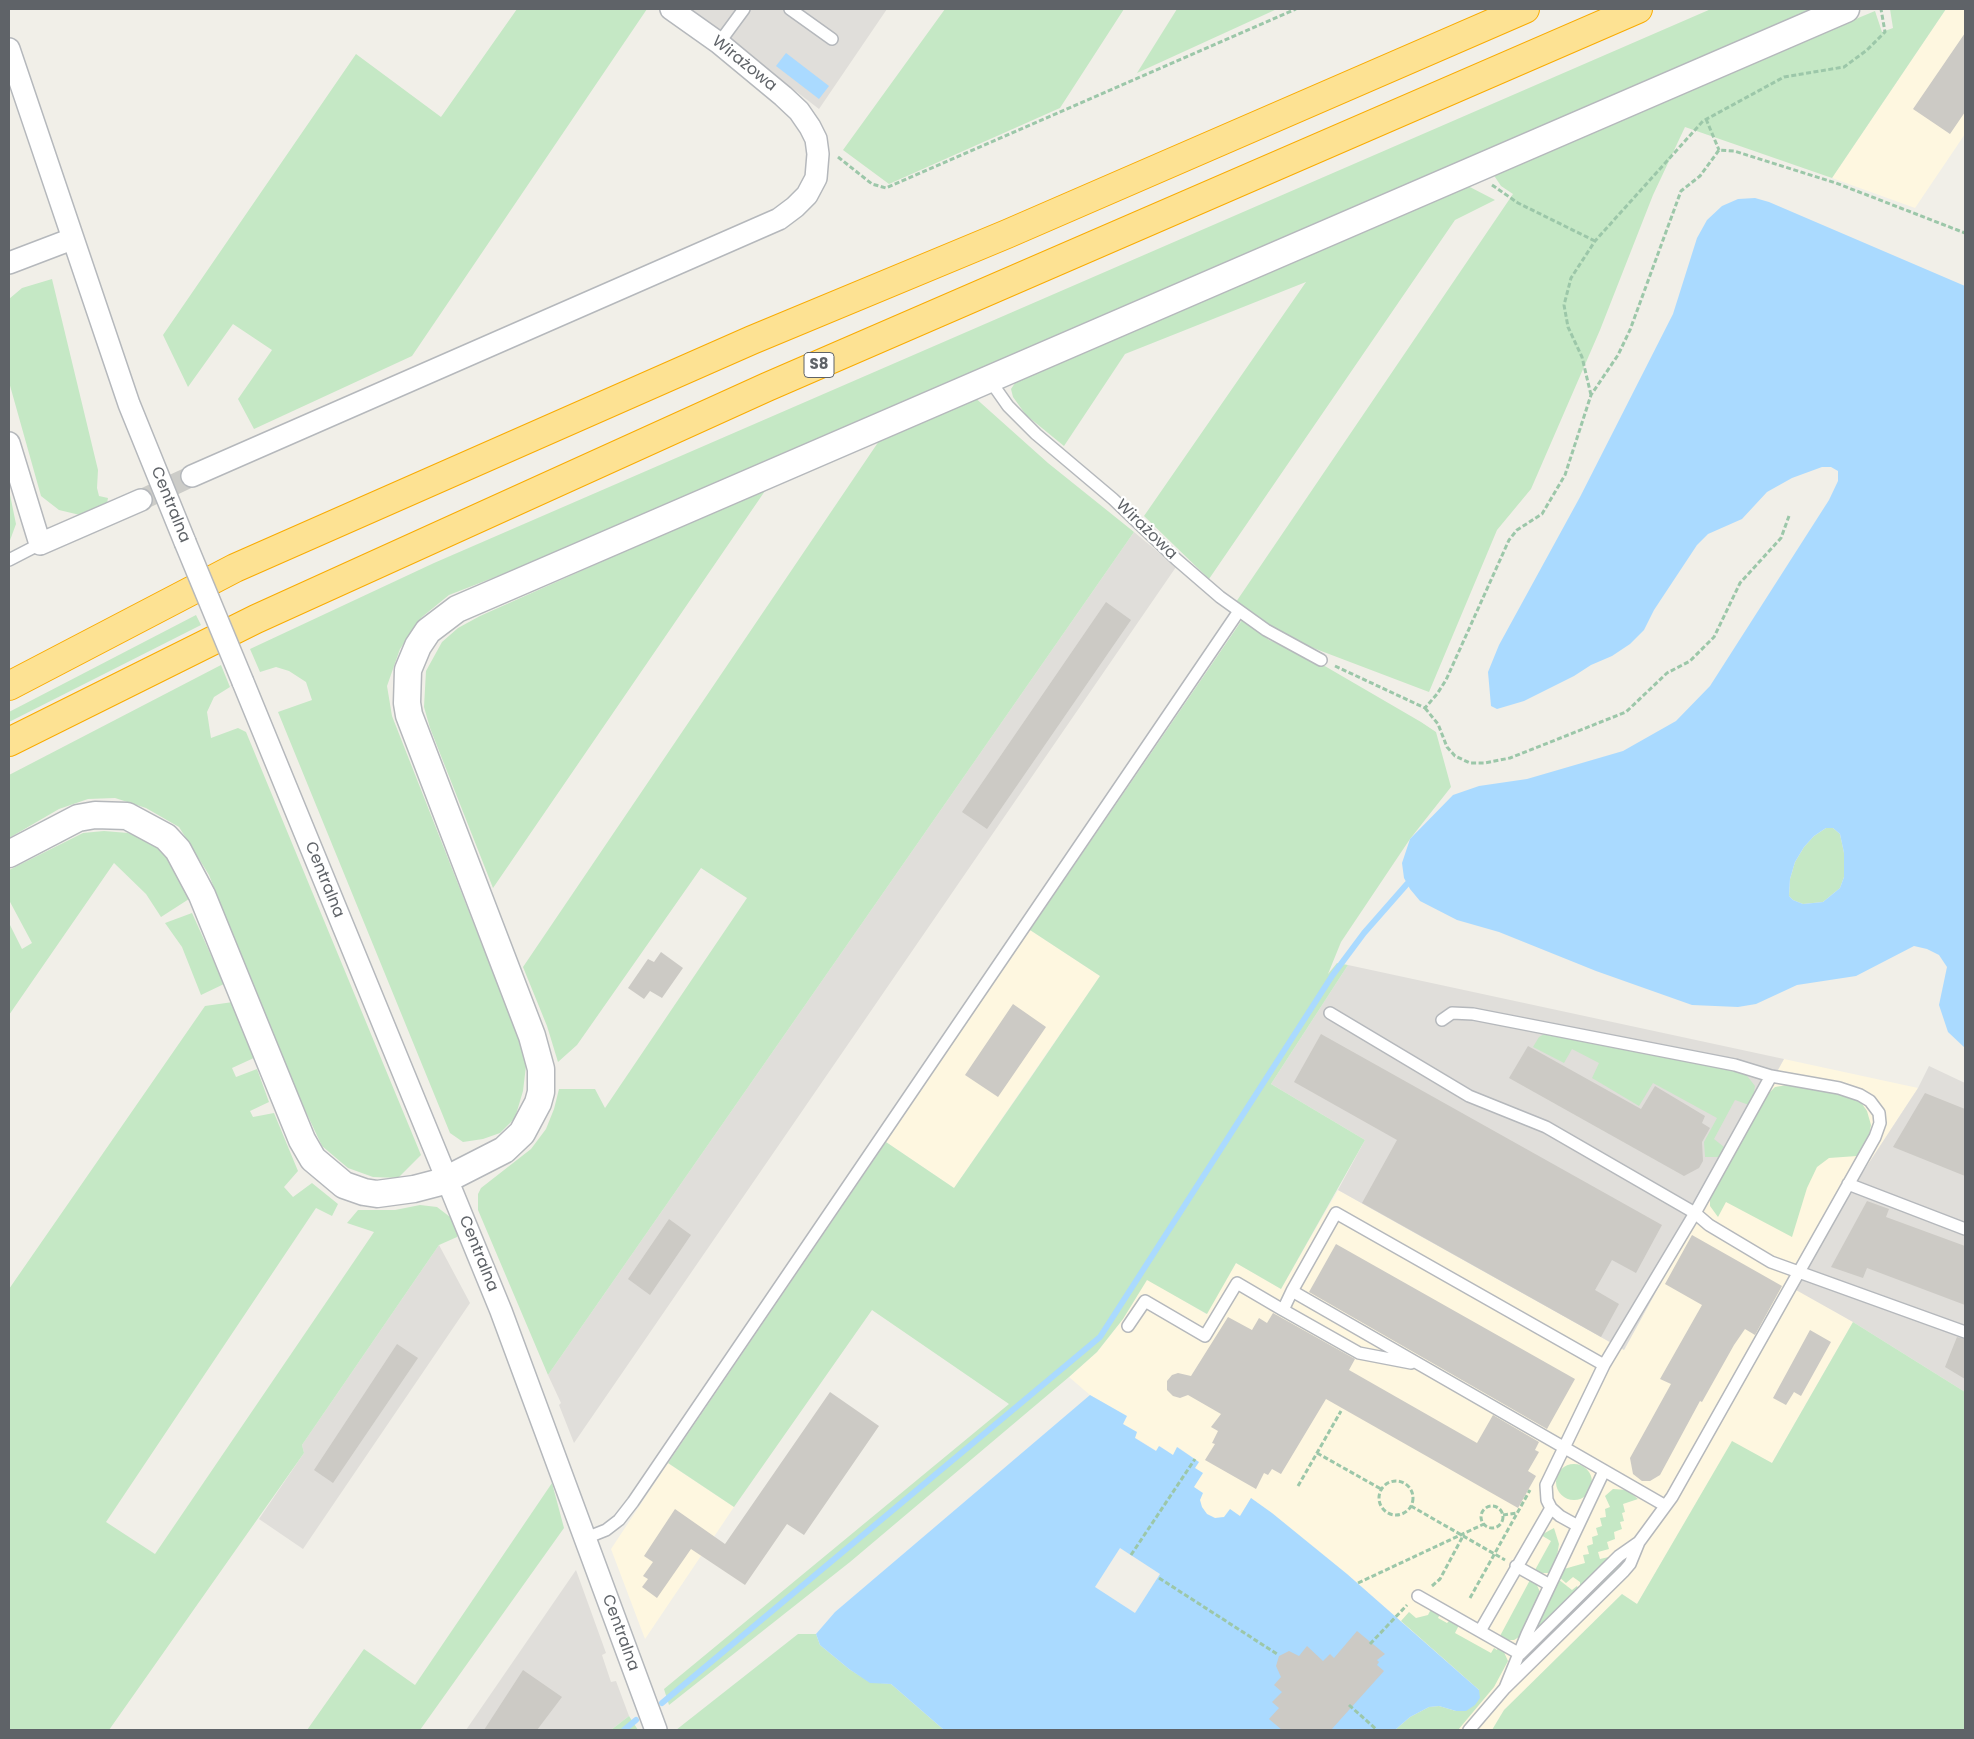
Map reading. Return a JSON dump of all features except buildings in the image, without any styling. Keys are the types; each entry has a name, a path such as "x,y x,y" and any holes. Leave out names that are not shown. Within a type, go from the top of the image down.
{"highway":[{"path":"9,686 235,568 752,340 1016,230 1526,9"},
{"name":"S8","path":"9,742 256,619 758,391 1638,9"}],"street":[{"name":"Wirażowa","path":"192,476 779,219 806,195 816,178 818,154 816,139 799,110 719,43 670,9"},
{"path":"9,854 78,818 95,815 127,816 166,837 185,861 202,896 302,1140 313,1159 344,1184 364,1192 392,1193 437,1183 493,1156 516,1141 529,1124 538,1103 541,1092 541,1069 532,1036 409,714 407,703 408,670 418,646 428,630 457,609 1846,9"},
{"name":"Centralna","path":"9,49 129,404 508,1329 656,1730"},
{"path":"9,263 72,239"},
{"path":"9,443 40,544 141,500"}],"lane":[{"path":"719,43 744,9"},
{"path":"790,9 832,38"},
{"name":"Wirażowa","path":"989,379 1008,406 1036,434 1114,499 1176,559 1239,611 1266,630 1321,660"},
{"path":"9,560 40,544"},
{"path":"586,1538 606,1530 619,1520 633,1502 1239,611"},
{"path":"1330,1013 1469,1096 1546,1127 1695,1213 1709,1225 1746,1249 1771,1262 1965,1332"},
{"path":"1442,1020 1452,1013 1473,1014 1735,1065 1771,1076 1839,1088 1860,1095 1876,1106 1880,1122 1875,1137 1677,1490 1664,1505 1639,1542 1630,1564 1505,1688 1469,1730"},
{"path":"1578,1526 1560,1516 1551,1508 1545,1491 1548,1480 1604,1366 1695,1213 1771,1076"},
{"path":"1848,1184 1965,1229"},
{"path":"1283,1310 1336,1213 1604,1366"},
{"path":"1128,1326 1145,1301 1205,1336 1237,1284 1359,1353 1420,1365"},
{"path":"1292,1291 1664,1505"},
{"path":"1505,1688 1527,1634 1604,1472"},
{"path":"1480,1631 1551,1508"},
{"path":"1520,1654 1619,1556 1639,1542"},
{"path":"1516,1566 1550,1585"},
{"path":"1418,1596 1520,1654"}],"path":[{"path":"835,153 847,166 872,184 886,188 1296,9"},
{"path":"1591,395 1582,357 1568,327 1564,305 1571,278 1594,241 1684,139 1706,119 1784,77 1844,67 1868,50 1886,32 1881,9"},
{"path":"1706,119 1719,150"},
{"path":"1719,150 1734,151 1836,183 1965,233"},
{"path":"1425,708 1446,680 1509,540 1518,530 1542,514 1565,475 1591,395 1618,355 1630,330 1681,191 1700,176 1719,150"},
{"path":"1479,168 1496,190 1594,241"},
{"path":"1321,660 1425,708 1438,724 1446,747 1455,756 1470,763 1502,759 1626,712 1667,673 1690,661 1714,637 1740,583 1781,538 1789,516"},
{"path":"1298,1486 1341,1411"},
{"path":"1317,1453 1380,1489"},
{"path":"1131,1555 1195,1459"},
{"path":"1470,1598 1538,1475 1548,1480"},
{"path":"1391,1481 1405,1483 1413,1493 1411,1506 1401,1515 1387,1514 1378,1502 1380,1489 1391,1481"},
{"path":"1411,1506 1516,1566"},
{"path":"1489,1507 1498,1508 1502,1515 1501,1523 1496,1527 1488,1527 1484,1524 1482,1515 1489,1507"},
{"path":"1502,1515 1517,1513"},
{"path":"1358,1583 1484,1524"},
{"path":"1418,1596 1440,1579 1462,1535"},
{"path":"1159,1578 1277,1654"},
{"path":"1370,1644 1404,1608"},
{"path":"1349,1705 1376,1730"}],"shaded area":[{"path":"689,9 887,9 819,109"},
{"path":"1946,9 1965,9 1965,134 1915,208 1832,178"},
{"path":"1134,532 1176,567 574,1443 559,1405 561,1403 548,1375"},
{"path":"1030,930 1100,976 954,1188 886,1142"},
{"path":"1348,965 1784,1059 1624,1350 1338,1190 1365,1140 1271,1084"},
{"path":"1784,1059 1918,1088 1857,1181 1796,1289 1853,1322 1772,1463 1732,1442 1637,1604 1622,1594 1504,1710 1492,1730 1395,1730 1439,1706 1456,1711 1479,1690 1347,1574 1251,1498 1240,1516 1215,1518 1207,1514 1201,1507 1202,1493 1194,1487 1195,1468 1199,1462 1178,1447 1173,1455 1160,1446 1157,1451 1134,1437 1123,1424 1126,1416 1090,1395 1069,1377 1097,1352 1123,1319 1147,1279 1206,1314 1236,1263 1281,1289 1338,1190 1624,1350"},
{"path":"1929,1066 1965,1083 1965,1392 1853,1322 1796,1290 1857,1181 1918,1088"},
{"path":"439,1245 470,1303 303,1549 259,1519 304,1453 302,1445"},
{"path":"668,1463 734,1507 645,1639 611,1549"},
{"path":"576,1570 606,1653 602,1655 611,1682 616,1681 629,1716 611,1730 466,1730"}],"green space":[{"path":"517,9 647,9 412,356 254,429 238,399 272,350 233,324 188,387 163,335 356,54 441,117"},
{"path":"945,9 1124,9 1060,108 889,184 843,150"},
{"path":"1177,9 1277,9 1137,73"},
{"path":"1711,9 1820,9 557,553 449,595 422,617 400,649 387,686 392,716 521,1044 526,1066 523,1091 515,1118 500,1133 483,1139 463,1142 450,1133 278,712 312,700 306,682 289,671 276,667 260,672 250,649 434,563"},
{"path":"1890,9 1946,9 1832,178 1685,127 1653,195 1600,330 1531,489 1497,530 1429,692 1279,635 1236,602 1513,194 1501,186 1493,174 1680,92 1875,11 1882,32 1893,28"},
{"path":"1466,185 1495,200 1455,220 1209,579 1144,516 1306,282 1125,354 1064,446 1026,415 1013,397 1011,389 1015,383"},
{"path":"52,279 98,470 97,488 99,496 108,498 107,503 80,515 59,510 41,496 9,382 9,299 22,288"},
{"path":"972,395 1048,463 1134,532 548,1375 478,1210 478,1194 481,1188 531,1149 546,1129 559,1089 595,1089 605,1108 747,898 701,868 577,1045 558,1062 547,1026 523,967 879,441"},
{"path":"767,488 493,888 430,728 424,707 426,671 442,642 458,628 480,616"},
{"path":"9,490 16,524 9,543"},
{"path":"196,615 201,625 9,722 9,712"},
{"path":"1242,620 1269,640 1323,665 1436,732 1451,787 1410,839 1341,942 1328,974 1337,963 1348,965 1271,1084 1365,1140 1281,1289 1236,1263 1207,1314 1147,1280 1123,1319 1097,1352 1069,1377 850,1562 669,1705 664,1689 1009,1404 872,1310 734,1507 668,1463 886,1142 954,1188 1100,976 1030,930"},
{"path":"221,665 230,687 214,697 207,712 211,738 238,728 246,732 421,1155 398,1178 373,1177 348,1168 322,1146 279,1055 209,875 179,827 146,808 115,798 88,799 59,809 9,838 9,775"},
{"path":"1826,828 1833,828 1840,834 1844,853 1844,877 1840,888 1823,902 1803,904 1789,896 1790,879 1795,862 1804,847 1814,836"},
{"path":"104,831 128,833 153,843 168,859 189,899 161,917 146,894 114,863 9,1015 9,923 22,949 32,943 9,900 9,870 83,833"},
{"path":"192,913 224,984 201,995 182,947 165,923"},
{"path":"233,1002 256,1057 232,1068 236,1077 257,1069 269,1102 250,1111 253,1117 274,1113 298,1171 284,1187 293,1197 312,1183 338,1204 332,1216 316,1208 106,1522 155,1554 374,1232 347,1223 358,1210 395,1210 420,1205 437,1207 454,1220 459,1231 457,1237 439,1245 302,1445 304,1453 109,1730 9,1730 9,1289 205,1006"},
{"path":"1548,1032 1744,1072 1755,1086 1753,1099 1749,1105 1735,1100 1714,1139 1724,1147 1723,1152 1718,1157 1705,1157 1704,1142 1717,1118 1653,1083 1639,1106 1592,1078 1599,1063 1572,1049 1564,1063 1533,1047 1539,1037"},
{"path":"1787,1085 1851,1096 1860,1101 1867,1111 1871,1125 1869,1135 1857,1156 1829,1158 1817,1167 1807,1188 1792,1237 1726,1202 1718,1217 1710,1206 1710,1195 1767,1095 1775,1087"},
{"path":"1853,1322 1965,1392 1965,1730 1492,1730 1504,1710 1622,1594 1637,1604 1732,1441 1772,1463"},
{"path":"1574,1464 1581,1465 1587,1469 1591,1475 1591,1489 1587,1495 1581,1499 1574,1500 1567,1499 1561,1495 1557,1489 1556,1482 1557,1475 1561,1469 1567,1465"},
{"path":"552,1483 564,1528 420,1730 307,1730 364,1649 415,1685"},
{"path":"1613,1489 1627,1490 1638,1499 1623,1504 1625,1512 1622,1513 1624,1521 1620,1522 1622,1529 1614,1532 1615,1539 1607,1542 1609,1549 1598,1552 1600,1559 1609,1557 1580,1586 1580,1582 1573,1577 1566,1583 1559,1577 1564,1569 1585,1563 1583,1555 1589,1554 1587,1546 1593,1544 1592,1537 1598,1535 1596,1528 1602,1526 1600,1518 1606,1517 1605,1509 1610,1507 1605,1496"},
{"path":"1554,1528 1559,1544 1557,1556 1549,1573 1540,1573 1535,1570 1551,1541 1541,1535"},
{"path":"1628,1557 1602,1587 1537,1650 1536,1648"},
{"path":"1558,1579 1572,1590 1577,1586 1578,1588 1534,1632"},
{"path":"1530,1580 1536,1583 1540,1592 1519,1637 1514,1640 1507,1640 1500,1636"},
{"path":"1431,1609 1440,1614 1438,1618 1447,1623 1450,1620 1459,1625 1455,1633 1491,1653 1494,1648 1497,1650 1498,1647 1503,1650 1508,1661 1494,1687 1458,1730 1395,1730 1410,1717 1429,1707 1439,1706 1456,1711 1479,1690 1401,1621 1409,1612 1416,1618 1428,1615"},
{"path":"798,1634 816,1634 820,1645 849,1669 870,1682 891,1684 944,1730 676,1730"},
{"path":"629,1716 638,1730 611,1730"}],"water":[{"path":"786,53 829,86 819,99 776,66"},
{"path":"1755,198 1769,202 1965,286 1965,1048 1948,1032 1939,1005 1947,967 1939,955 1927,949 1914,946 1856,976 1797,985 1756,1004 1738,1007 1692,1005 1596,971 1499,932 1457,920 1420,901 1404,878 1402,863 1410,839 1453,795 1479,786 1527,779 1623,751 1676,721 1710,686 1829,500 1838,481 1838,471 1831,467 1822,467 1792,478 1767,492 1742,519 1708,534 1697,545 1654,610 1644,630 1630,644 1612,656 1591,665 1574,676 1524,701 1497,709 1491,706 1488,672 1499,645 1580,497 1673,314 1697,238 1707,220 1722,206 1738,199","holes":["1826,828 1833,828 1840,834 1844,853 1844,877 1840,888 1823,902 1803,904 1793,900 1789,896 1790,879 1795,862 1804,847 1814,836"]},
{"path":"1090,1395 1127,1416 1123,1424 1137,1432 1135,1438 1156,1451 1159,1446 1173,1455 1177,1447 1199,1462 1195,1468 1203,1473 1194,1487 1203,1493 1200,1500 1207,1514 1215,1518 1224,1517 1230,1509 1240,1516 1251,1498 1272,1513 1347,1574 1479,1690 1480,1698 1475,1705 1466,1711 1456,1711 1439,1706 1429,1707 1410,1717 1395,1730 944,1730 891,1684 870,1683 849,1669 820,1645 816,1634 835,1612"}],"pier":[{"path":"1120,1548 1160,1574 1135,1613 1095,1587"}],"waterway":[{"path":"662,1703 1100,1337 1332,976 1364,933 1407,884"},
{"path":"624,1730 636,1720"}],"tunnel":[{"path":"141,500 192,476"}]}
